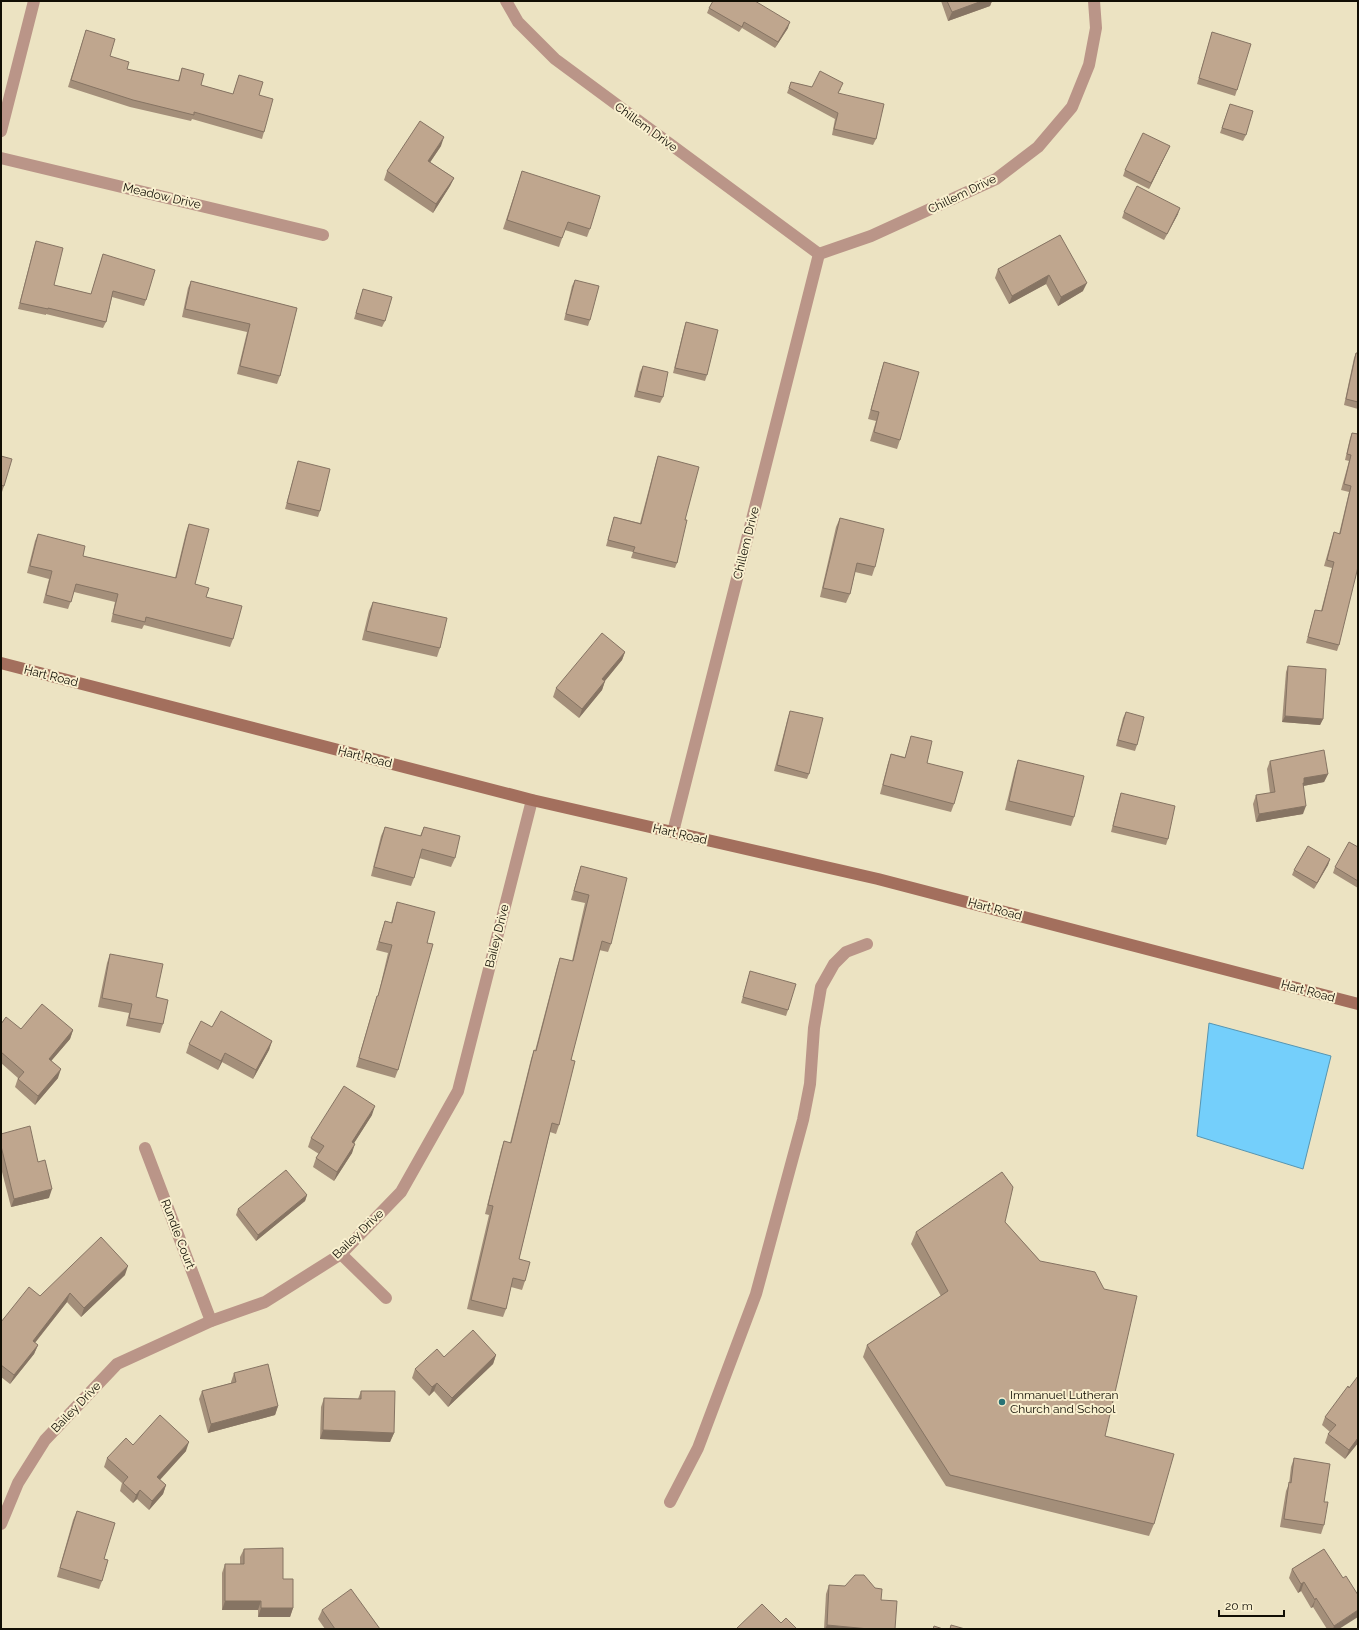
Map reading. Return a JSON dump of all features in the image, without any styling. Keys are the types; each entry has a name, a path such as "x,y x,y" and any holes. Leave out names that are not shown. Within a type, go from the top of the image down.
{"street":[{"path":"1,131 34,1"},
{"name":"Chillem Drive","path":"506,1 518,22 555,59 819,254"},
{"name":"Chillem Drive","path":"819,254 872,236 996,179 1038,147 1072,107 1089,65 1096,28 1094,1"},
{"name":"Meadow Drive","path":"1,158 323,235"},
{"name":"Chillem Drive","path":"673,832 819,254"},
{"name":"Hart Road","path":"1,663 532,800 878,879 1358,1004"},
{"name":"Bailey Drive","path":"1,1524 18,1483 45,1440 117,1364 211,1321 265,1302 341,1254 401,1192 458,1091 532,800"},
{"path":"670,1502 698,1448 756,1294 803,1120 810,1084 814,1028 821,987 834,964 846,952 867,944"},
{"name":"Rundle Court","path":"145,1148 211,1321"},
{"path":"341,1254 386,1298"}],"water":[{"path":"1209,1023 1331,1056 1303,1169 1197,1136"}],"building":[{"path":"713,1 755,1 790,22 778,42 744,22 742,27 709,8"},
{"path":"947,1 982,1 952,12"},
{"path":"86,30 115,39 110,56 129,62 127,69 179,81 182,68 204,74 201,85 233,94 239,75 263,82 259,95 273,99 264,132 194,112 194,115 133,100 71,80"},
{"path":"1212,32 1251,44 1237,90 1199,78"},
{"path":"820,71 843,83 838,93 884,104 876,139 834,129 838,113 789,88 791,82 812,87"},
{"path":"1230,104 1253,111 1246,135 1222,128"},
{"path":"420,121 444,137 428,161 454,178 436,204 387,171"},
{"path":"1143,133 1170,146 1151,183 1125,170"},
{"path":"522,171 600,196 590,229 568,222 562,238 507,220"},
{"path":"1137,186 1180,208 1167,234 1124,212"},
{"path":"1060,235 1087,283 1061,297 1049,275 1012,296 998,269"},
{"path":"36,241 63,248 54,285 91,294 103,254 155,270 146,300 113,291 106,322 20,303"},
{"path":"575,280 599,286 590,320 566,314"},
{"path":"191,281 297,308 280,376 240,366 250,324 185,309"},
{"path":"363,289 392,297 385,321 356,313"},
{"path":"686,322 718,330 707,375 675,368"},
{"path":"1356,353 1358,353 1358,402 1346,399"},
{"path":"884,362 919,372 900,440 874,432 879,412 871,410"},
{"path":"643,366 668,372 663,397 637,391"},
{"path":"1352,433 1358,434 1358,567 1339,645 1308,637 1315,610 1322,611 1334,562 1327,560 1334,532 1340,534 1351,486 1344,484 1351,455 1347,454"},
{"path":"1,456 12,459 4,486 1,485"},
{"path":"658,456 699,467 685,520 687,520 677,563 633,552 635,547 608,540 614,517 641,524"},
{"path":"298,461 330,469 320,511 287,503"},
{"path":"840,518 884,529 875,567 857,563 850,594 823,588"},
{"path":"189,524 209,529 195,584 209,588 206,597 242,606 233,639 146,617 145,622 113,614 118,594 76,584 71,602 46,595 52,571 30,566 38,534 85,546 83,556 176,578"},
{"path":"373,602 447,618 440,648 366,631"},
{"path":"602,633 625,652 602,679 605,681 582,709 556,688"},
{"path":"1288,666 1326,669 1323,719 1285,716"},
{"path":"790,711 823,718 809,774 777,765"},
{"path":"1126,712 1144,717 1137,745 1118,740"},
{"path":"911,736 932,741 927,763 963,772 954,804 883,785 891,754 905,758"},
{"path":"1324,750 1328,774 1304,778 1303,783 1306,806 1259,814 1256,795 1275,792 1270,761"},
{"path":"1018,760 1084,776 1074,817 1009,801"},
{"path":"1121,793 1175,806 1168,839 1113,826"},
{"path":"385,827 421,836 424,827 460,836 455,858 422,849 414,878 374,867"},
{"path":"1349,842 1358,847 1358,881 1335,867"},
{"path":"1308,846 1330,859 1317,883 1294,870"},
{"path":"581,866 627,878 611,944 602,941 571,1060 575,1061 559,1125 552,1123 519,1259 530,1262 525,1281 513,1278 506,1309 471,1300 493,1206 488,1205 504,1141 511,1143 534,1050 536,1051 560,958 573,961 589,895 574,891"},
{"path":"397,902 435,912 427,943 433,944 398,1070 359,1058 392,945 379,942 385,921 392,923"},
{"path":"110,954 163,964 156,997 168,1000 163,1024 129,1018 132,1004 102,998"},
{"path":"750,971 796,984 788,1010 743,997"},
{"path":"42,1004 73,1030 49,1059 61,1069 38,1096 18,1079 24,1072 1,1052 1,1024 6,1017 21,1029"},
{"path":"221,1011 272,1041 256,1070 225,1053 221,1061 189,1044 201,1021 212,1027"},
{"path":"344,1086 375,1106 352,1142 355,1144 337,1172 316,1158 324,1146 311,1138"},
{"path":"30,1126 38,1162 45,1160 52,1189 14,1199 1,1146 1,1134"},
{"path":"286,1170 307,1195 258,1235 238,1209"},
{"name":"Immanuel Lutheran Church and School","path":"1002,1172 1013,1187 1005,1222 1040,1261 1095,1272 1104,1289 1137,1296 1105,1436 1174,1454 1154,1524 950,1475 867,1345 948,1291 916,1232"},
{"path":"101,1237 128,1266 84,1308 70,1293 33,1341 38,1345 14,1375 1,1365 1,1322 29,1287 40,1296"},
{"path":"473,1330 496,1355 452,1398 437,1383 432,1387 415,1369 437,1349 444,1357"},
{"path":"268,1364 278,1406 211,1424 202,1391 236,1382 234,1373"},
{"path":"1358,1376 1358,1438 1349,1450 1328,1434 1336,1425 1325,1417 1348,1386 1349,1388"},
{"path":"361,1391 395,1391 394,1433 323,1430 324,1398 361,1399"},
{"path":"160,1415 189,1442 157,1477 166,1485 152,1501 140,1490 136,1495 123,1483 128,1477 107,1458 126,1438 133,1445"},
{"path":"1294,1458 1330,1464 1324,1502 1328,1502 1324,1525 1284,1519"},
{"path":"77,1511 115,1523 104,1559 108,1560 102,1581 60,1568"},
{"path":"283,1548 283,1579 293,1579 293,1608 261,1608 261,1601 225,1601 225,1564 244,1564 244,1549"},
{"path":"1324,1549 1343,1578 1346,1576 1358,1595 1358,1610 1334,1626 1316,1598 1315,1600 1304,1582 1301,1584 1292,1569"},
{"path":"855,1575 864,1575 875,1588 882,1589 881,1600 897,1601 895,1629 869,1629 827,1625 829,1585 845,1586"},
{"path":"351,1589 380,1629 335,1629 322,1610"},
{"path":"762,1604 781,1623 786,1618 797,1629 736,1629"},
{"path":"951,1625 965,1629 950,1629"},
{"path":"934,1626 943,1629 933,1629"}],"place":[{"name":"Immanuel Lutheran Church and School","path":"1002,1402"}]}
